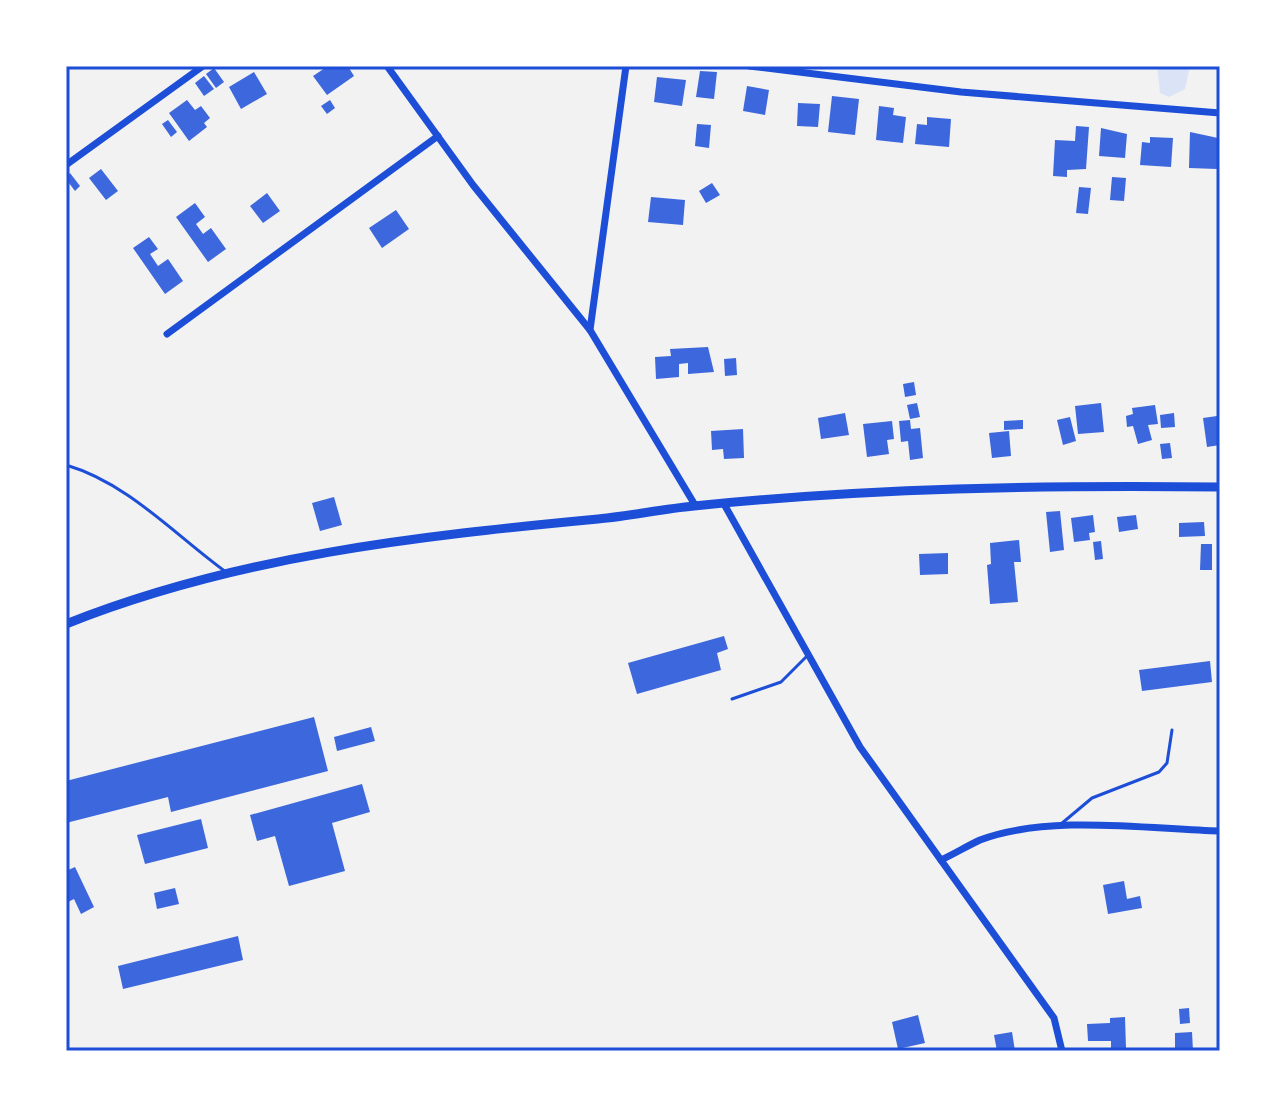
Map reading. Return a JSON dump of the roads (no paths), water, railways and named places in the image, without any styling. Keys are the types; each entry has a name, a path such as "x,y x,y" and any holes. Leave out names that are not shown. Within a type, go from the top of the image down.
{"street":[{"path":"66,165 203,66"},
{"path":"387,66 590,330 695,505"},
{"path":"590,330 626,66"},
{"path":"749,66 961,92 1220,113"},
{"path":"167,334 438,136"},
{"path":"66,624 143,597 230,574 375,543 695,505 961,489 1220,487"},
{"path":"724,504 860,747 1054,1018 1062,1051"},
{"path":"941,860 981,840 1022,830 1059,826 1220,831"}],"lane":[{"path":"66,465 82,470 135,500 230,574"},
{"path":"732,699 781,682 807,656"},
{"path":"1059,826 1092,798 1159,772 1167,763 1172,730"}]}
